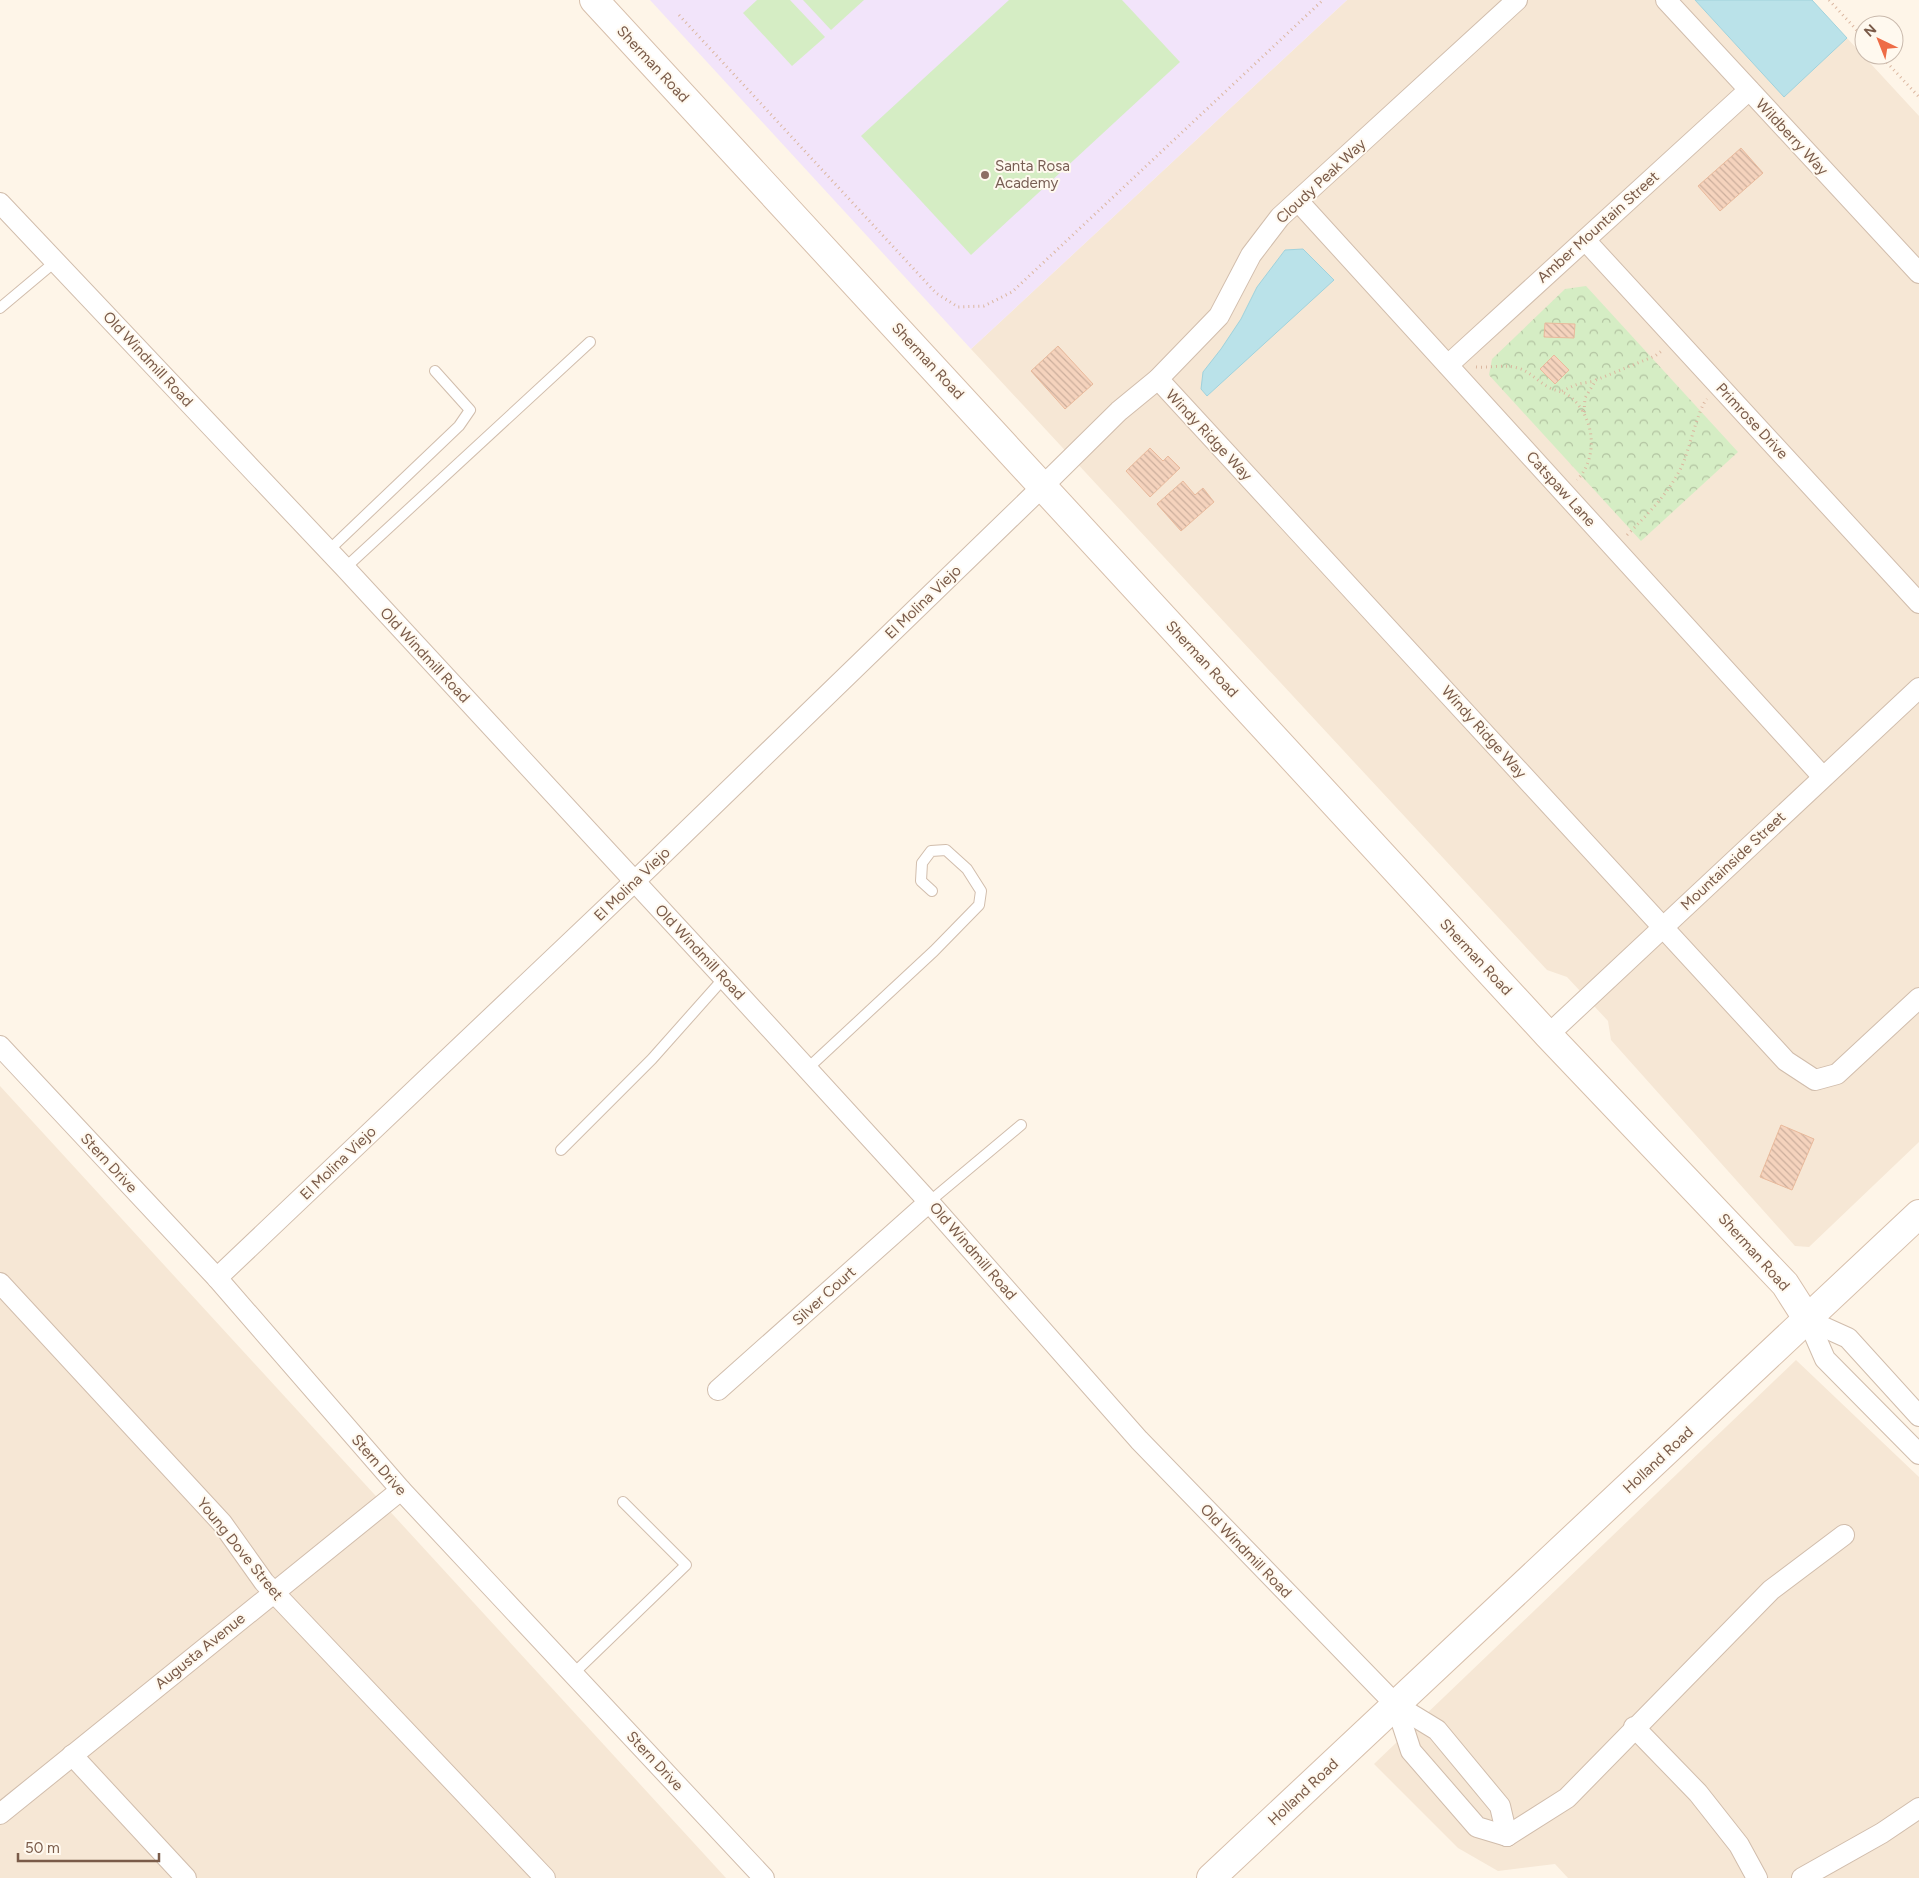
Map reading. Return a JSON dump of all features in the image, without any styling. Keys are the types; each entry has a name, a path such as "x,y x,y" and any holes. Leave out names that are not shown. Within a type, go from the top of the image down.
{"street":[{"name":"Sherman Road","path":"594,0 1548,1035 1785,1284 1808,1320 1825,1359 1919,1454"},
{"name":"Cloudy Peak Way","path":"1043,486 1119,411 1158,379 1219,316 1251,255 1280,217 1516,0"},
{"name":"Wildberry Way","path":"1666,0 1919,273"},
{"name":"Amber Mountain Street","path":"1448,365 1749,90"},
{"name":"Catspaw Lane","path":"1298,201 1823,777"},
{"name":"Old Windmill Road","path":"0,204 345,568 635,881 929,1202 1139,1440 1396,1705"},
{"name":"Primrose Drive","path":"1585,240 1919,603"},
{"name":"Windy Ridge Way","path":"1158,379 1786,1061 1815,1080 1837,1074 1919,998"},
{"name":"El Molina Viejo","path":"217,1278 635,881 1043,486"},
{"name":"Mountainside Street","path":"1548,1035 1919,688"},
{"name":"Stern Drive","path":"0,1046 217,1278 401,1490 764,1878"},
{"name":"Silver Court","path":"718,1390 929,1202"},
{"name":"Holland Road","path":"1211,1878 1919,1214"},
{"name":"Young Dove Street","path":"0,1284 222,1523 273,1592 545,1878"},
{"path":"1808,1320 1848,1338 1919,1416"},
{"name":"Augusta Avenue","path":"0,1814 401,1490"},
{"path":"1396,1705 1411,1751 1477,1827 1507,1836 1567,1798 1634,1727 1771,1590 1844,1534"},
{"path":"1396,1705 1437,1730 1500,1806 1507,1836"},
{"path":"1634,1727 1698,1793 1739,1845 1757,1878"},
{"path":"72,1755 186,1878"},
{"path":"1802,1878 1882,1833 1919,1808"}],"lane":[{"path":"0,308 56,261"},
{"path":"345,568 590,342"},
{"path":"328,550 458,426 470,410 434,371"},
{"path":"807,1069 934,951 979,905 981,891 967,869 946,850 931,851 922,863 921,881 932,891"},
{"path":"561,1150 652,1059 724,978"},
{"path":"929,1202 1021,1125"},
{"path":"573,1674 686,1565 623,1502"}],"path":[{"path":"679,15 936,292 958,308 984,306 1012,292 1324,0"},
{"path":"1829,0 1854,27"},
{"path":"1889,65 1919,97"},
{"path":"1562,392 1655,356 1676,339"},
{"path":"1448,365 1516,367 1529,372 1549,388 1562,392 1584,412"},
{"path":"1564,493 1580,476 1590,452 1591,435 1584,412 1585,398 1596,380"},
{"path":"1614,548 1668,490 1692,443 1702,404 1720,387"}],"shaded area":[{"name":"Santa Rosa Academy","path":"650,0 1347,0 971,349"},
{"path":"1347,0 1695,0 1784,97 1847,38 1854,46 1854,65 1872,65 1919,116 1919,1142 1809,1247 1795,1246 1611,1040 1608,1021 1567,977 1547,970 971,349"},
{"path":"0,1086 726,1878 0,1878"},
{"path":"1796,1360 1919,1477 1919,1878 1568,1878 1555,1864 1498,1871 1458,1848 1374,1764"}],"green space":[{"path":"757,0 790,0 825,37 792,66 743,13"},
{"path":"803,0 864,0 831,30"},
{"path":"1009,0 1122,0 1180,62 971,255 861,136"},
{"path":"1586,286 1738,452 1641,541 1489,375 1492,359 1565,289"}],"water":[{"path":"1695,0 1812,0 1847,38 1784,97"},
{"path":"1303,249 1334,280 1207,396 1201,389 1203,372 1241,319 1257,287 1285,250"}],"building":[{"path":"1741,148 1763,173 1720,211 1698,186"},
{"path":"1545,323 1575,324 1574,338 1544,337"},
{"path":"1058,346 1093,384 1065,409 1031,371"},
{"path":"1554,355 1569,370 1555,384 1540,369"},
{"path":"1150,448 1163,461 1168,456 1180,468 1150,497 1126,471"},
{"path":"1183,481 1195,495 1203,488 1214,502 1181,531 1157,504"},
{"path":"1781,1125 1814,1139 1792,1190 1760,1177"}],"place":[{"name":"Santa Rosa Academy","path":"985,175"}]}
